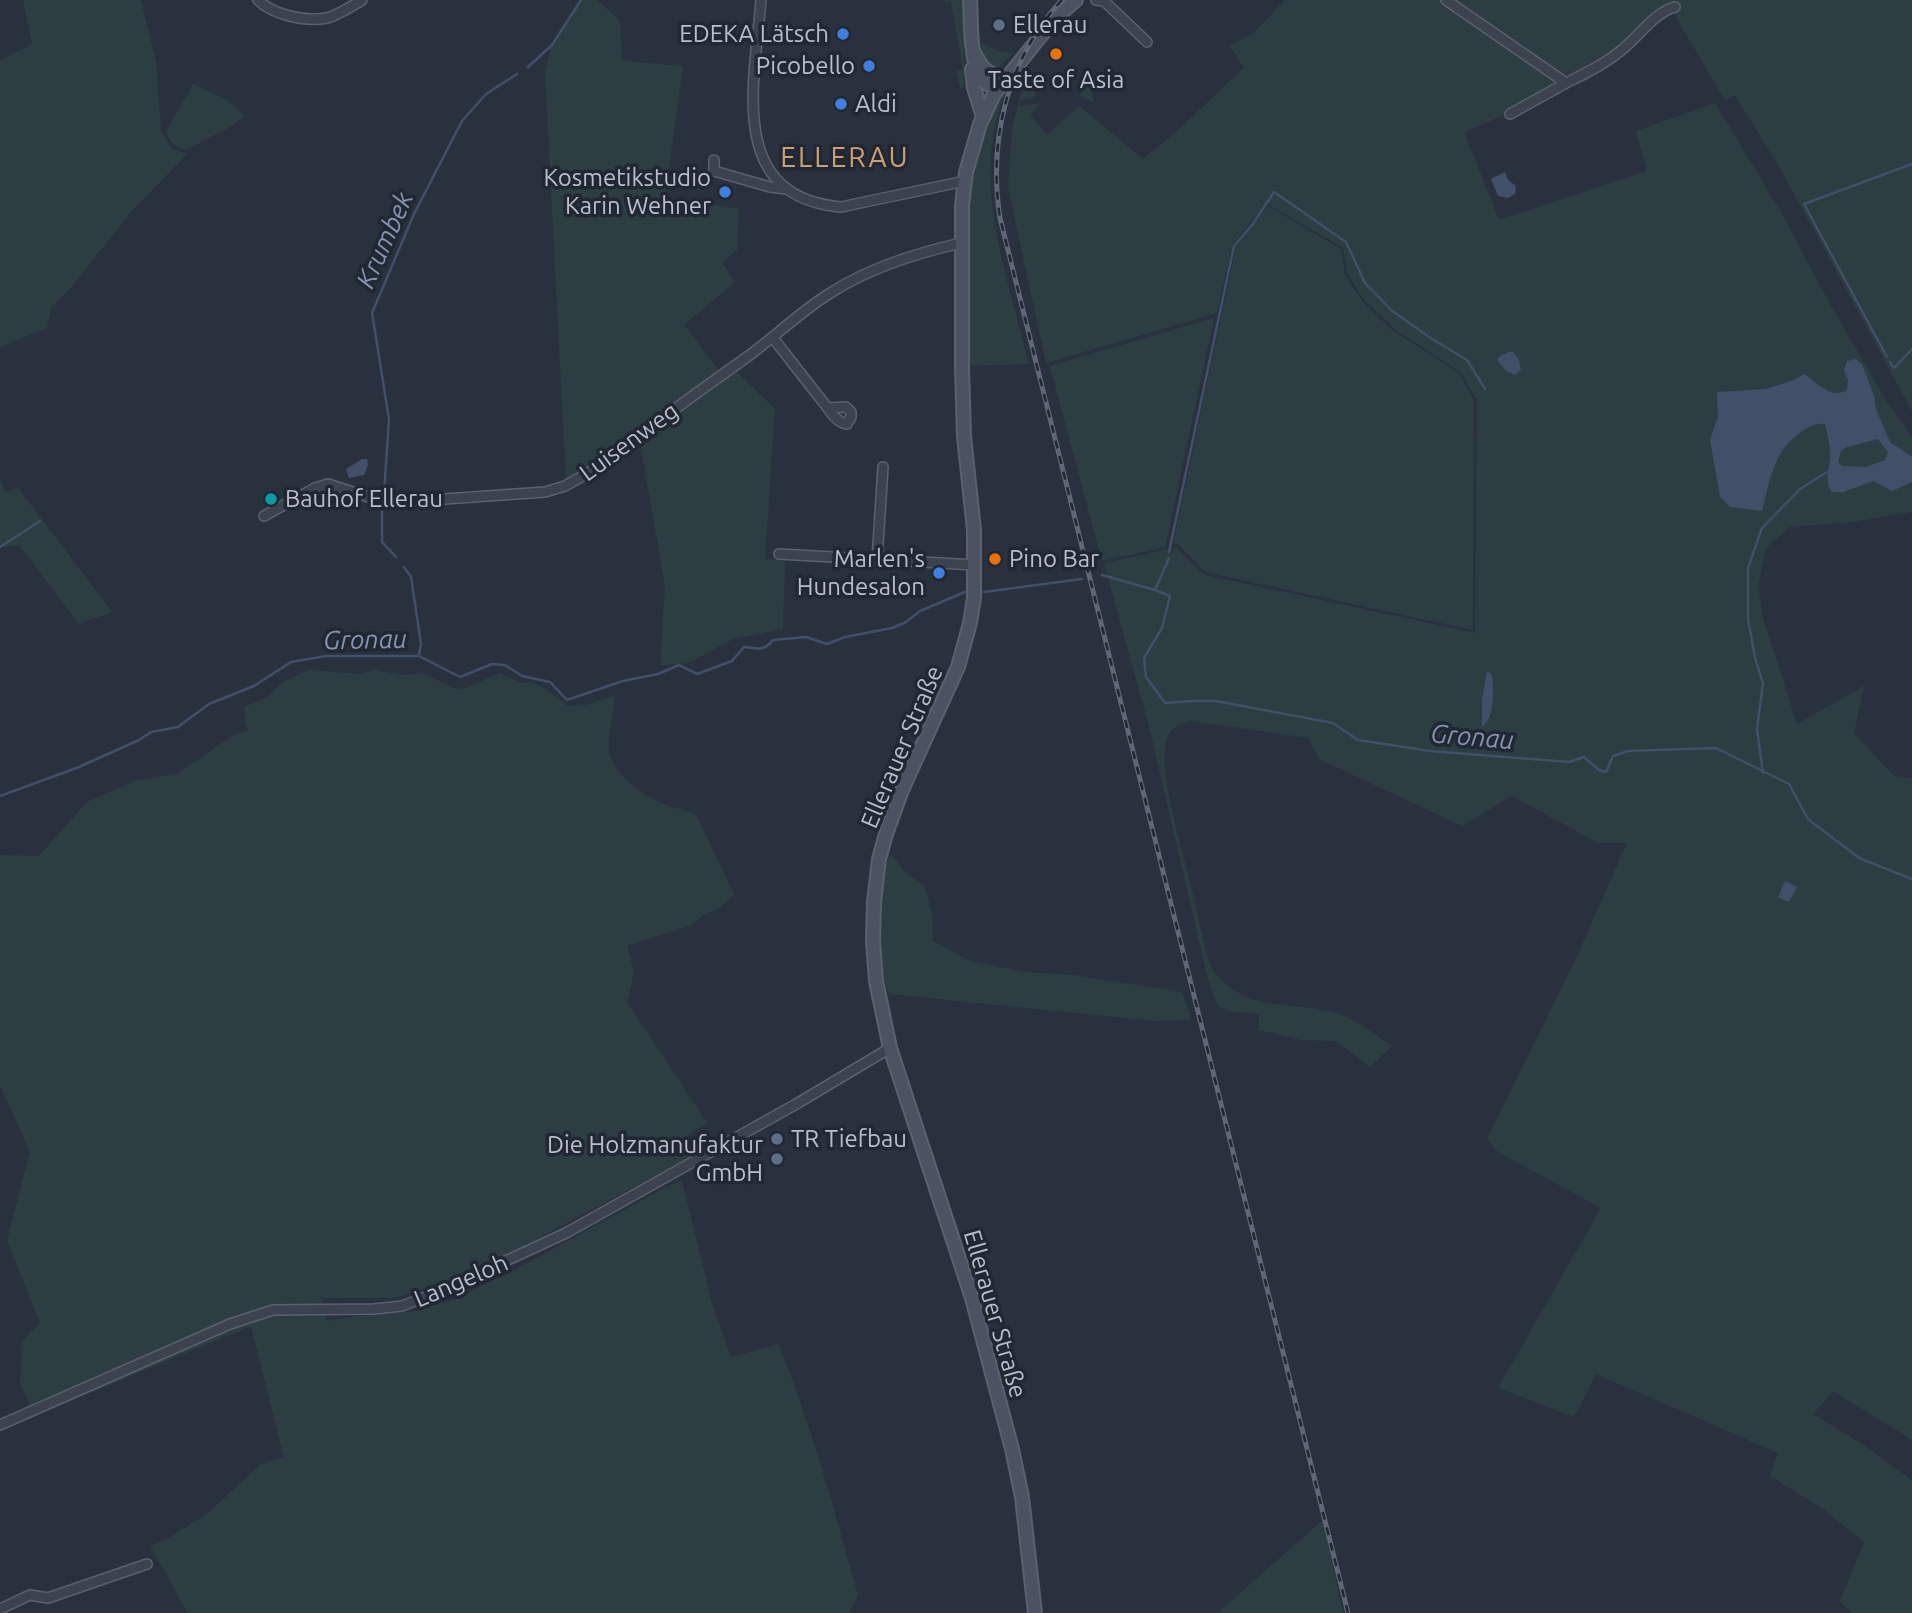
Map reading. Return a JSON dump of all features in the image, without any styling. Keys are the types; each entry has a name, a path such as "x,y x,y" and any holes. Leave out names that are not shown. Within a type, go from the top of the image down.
{"main road":[{"path":"970,0 978,76 985,83 997,85"},
{"name":"Ellerauer Straße","path":"1035,1613 1022,1497 982,1332 890,1048 876,981 874,902 880,859 902,789 958,667 970,623 975,565 964,436 961,243 965,181 983,117 997,85 1052,22 1076,0"},
{"path":"974,51 972,81 983,117"}],"street":[{"path":"258,0 265,7 293,18 327,18 362,0"},
{"path":"761,0 753,103 755,137 760,156 786,189"},
{"path":"1096,0 1104,1 1147,42"},
{"path":"1446,0 1566,83"},
{"path":"1510,114 1589,72 1622,50 1663,10 1675,7"},
{"path":"714,160 714,171 786,189 823,205 841,207 965,181"},
{"name":"Luisenweg","path":"264,516 315,488 328,484 387,503 545,492 565,486 588,473 774,338 810,306 858,277 931,250 961,243"},
{"path":"774,338 828,408"},
{"path":"877,560 883,467"},
{"path":"779,554 975,565"},
{"name":"Langeloh","path":"0,1424 230,1324 273,1310 402,1306 443,1290 566,1233 798,1103 890,1048"},
{"path":"0,1609 30,1595 48,1598 147,1564"}],"shaded area":[{"path":"23,0 141,0 156,62 161,130 172,149 187,154 131,212 68,291 51,308 47,328 0,347 0,61 32,44"},
{"path":"582,0 597,0 620,21 622,61 683,66 665,197 739,209 737,250 722,263 735,282 684,325 719,371 566,482 545,73 551,47"},
{"path":"945,0 964,0 964,88 960,88 956,71 963,70 951,2"},
{"path":"1285,0 1912,0 1912,411 1784,175 1735,95 1725,100 1673,12 1587,80 1464,132 1499,220 1647,171 1636,131 1715,103 1778,207 1887,402 1912,437 1912,512 1853,522 1790,527 1766,548 1758,586 1763,618 1797,724 1864,686 1854,733 1895,777 1912,778 1912,1440 1833,1391 1813,1414 1865,1446 1912,1480 1912,1613 1852,1613 1840,1601 1864,1542 1822,1508 1770,1476 1778,1453 1596,1374 1574,1417 1498,1388 1601,1208 1498,1152 1487,1139 1577,956 1627,843 1598,843 1512,796 1462,826 1319,759 1308,738 1191,721 1183,723 1173,729 1167,739 1165,770 1172,811 1212,969 1225,984 1254,1000 1336,1013 1358,1023 1392,1046 1370,1067 1336,1041 1301,1040 1259,1030 1259,1014 1226,1010 1214,995 1206,971 1149,726 1104,563 1176,548 1205,575 1475,633 1477,399 1460,372 1396,330 1365,301 1347,273 1343,248 1266,203 1232,245 1217,313 1046,363 1008,187 1012,128 1026,73 1036,95 1032,99 1020,100 1020,106 1041,103 1030,115 1047,135 1079,106 1143,159 1244,68 1230,46 1255,32"},
{"path":"982,43 1000,52 1015,52 999,67 991,67 983,58 980,45"},
{"path":"1092,72 1098,79 1092,91 1094,103 1081,96 1080,88"},
{"path":"1012,79 998,114 990,175 998,239 1029,364 966,366 966,255 972,179 980,143 993,109"},
{"path":"193,84 229,101 245,116 232,126 186,150 173,145 166,132"},
{"path":"1268,206 1341,249 1345,275 1363,302 1392,330 1459,373 1474,400 1473,630 1205,572 1177,543 1173,544 1236,247"},
{"path":"1214,318 1165,547 1102,561 1050,366"},
{"path":"737,372 775,409 765,559 785,561 783,629 733,639 690,662 660,666 665,586 640,443"},
{"path":"0,479 5,492 18,488 112,612 79,624 19,545 5,547 0,544"},
{"path":"309,670 360,674 375,670 402,675 422,673 454,688 463,689 500,673 521,683 532,682 568,706 585,705 614,696 609,750 617,769 633,786 653,799 697,816 734,895 692,925 627,946 634,972 627,1002 707,1123 688,1135 698,1153 505,1256 440,1284 394,1298 322,1298 319,1291 327,1321 417,1311 452,1300 511,1272 666,1187 682,1181 712,1304 731,1357 778,1344 790,1375 822,1468 858,1595 849,1613 188,1613 150,1546 207,1514 261,1464 284,1457 251,1326 34,1416 20,1382 22,1341 40,1323 7,1240 30,1152 0,1085 0,855 39,856 87,802 137,780 177,774 234,735 248,731 244,707 266,698 283,682"},
{"path":"940,692 876,847 874,848 882,819"},
{"path":"891,854 905,873 924,885 932,914 933,941 970,961 1025,972 1073,975 1182,992 1191,1020 1155,1021 889,994 881,967 878,926 882,878"},
{"path":"1323,1520 1343,1613 1218,1613 1223,1608"}],"water":[{"path":"1505,172 1508,180 1516,186 1515,194 1508,198 1498,196 1491,179"},
{"path":"1513,352 1519,360 1521,370 1515,375 1506,371 1497,360"},
{"path":"1856,359 1862,364 1890,442 1912,457 1912,482 1892,491 1873,481 1843,492 1832,492 1828,478 1828,438 1825,424 1818,424 1791,440 1778,458 1762,511 1730,507 1720,497 1710,440 1718,417 1717,392 1766,389 1804,374 1824,389 1841,393 1847,390 1848,380 1844,370 1847,361","holes":["1878,439 1888,452 1885,460 1866,467 1842,466 1838,462 1841,451 1847,447"]},
{"path":"362,459 367,459 368,465 364,475 349,478 346,469"},
{"path":"1487,671 1492,675 1493,703 1489,717 1482,727 1482,700"},
{"path":"1785,881 1797,887 1789,902 1778,897"}],"waterway":[{"name":"Krumbek","path":"528,67 552,45 581,0"},
{"name":"Krumbek","path":"384,494 389,419 372,313 414,214 462,121 486,94 517,74"},
{"path":"1887,357 1804,204 1912,164"},
{"path":"1169,552 1234,246 1274,192 1346,242 1365,283 1391,310 1467,360 1485,389"},
{"path":"1890,362 1894,368 1912,349"},
{"path":"1763,773 1757,729 1763,683 1748,619 1748,568 1762,528 1800,489 1827,472"},
{"name":"Krumbek","path":"382,509 382,542 396,557"},
{"path":"0,547 40,521"},
{"path":"1155,590 1169,558"},
{"name":"Krumbek","path":"404,567 411,577 421,644 419,655"},
{"name":"Gronau","path":"1102,575 1170,596 1162,628 1144,658 1146,677 1165,703 1216,701 1333,723 1358,740 1430,751 1569,762 1584,757 1599,770 1606,772 1613,756 1628,751 1716,748 1789,784 1808,819 1859,858 1912,879"},
{"name":"Gronau","path":"984,592 1082,579"},
{"name":"Gronau","path":"0,796 79,767 151,732 178,727 209,704 254,686 291,662 326,656 419,656 460,677 492,664 505,665 522,676 550,682 567,700 623,681 658,674 679,665 697,674 732,661 744,647 764,648 773,640 806,637 827,644 845,637 892,628 906,622 920,611 965,592"}],"railway":[{"path":"1062,0 1027,48 1006,102 997,159 1000,218 1348,1613"}],"place":[{"name":"Ellerau","path":"999,25"},
{"name":"EDEKA Lätsch","path":"843,34"},
{"name":"Taste of Asia","path":"1056,54"},
{"name":"Picobello","path":"869,66"},
{"name":"Aldi","path":"841,104"},
{"name":"Kosmetikstudio Karin Wehner","path":"725,192"},
{"name":"Bauhof Ellerau","path":"271,499"},
{"name":"Pino Bar","path":"995,559"},
{"name":"Marlen's Hundesalon","path":"939,573"},
{"name":"TR Tiefbau","path":"777,1139"},
{"name":"Die Holzmanufaktur GmbH","path":"777,1159"}],"district":[{"name":"ELLERAU","path":"845,158"}]}
